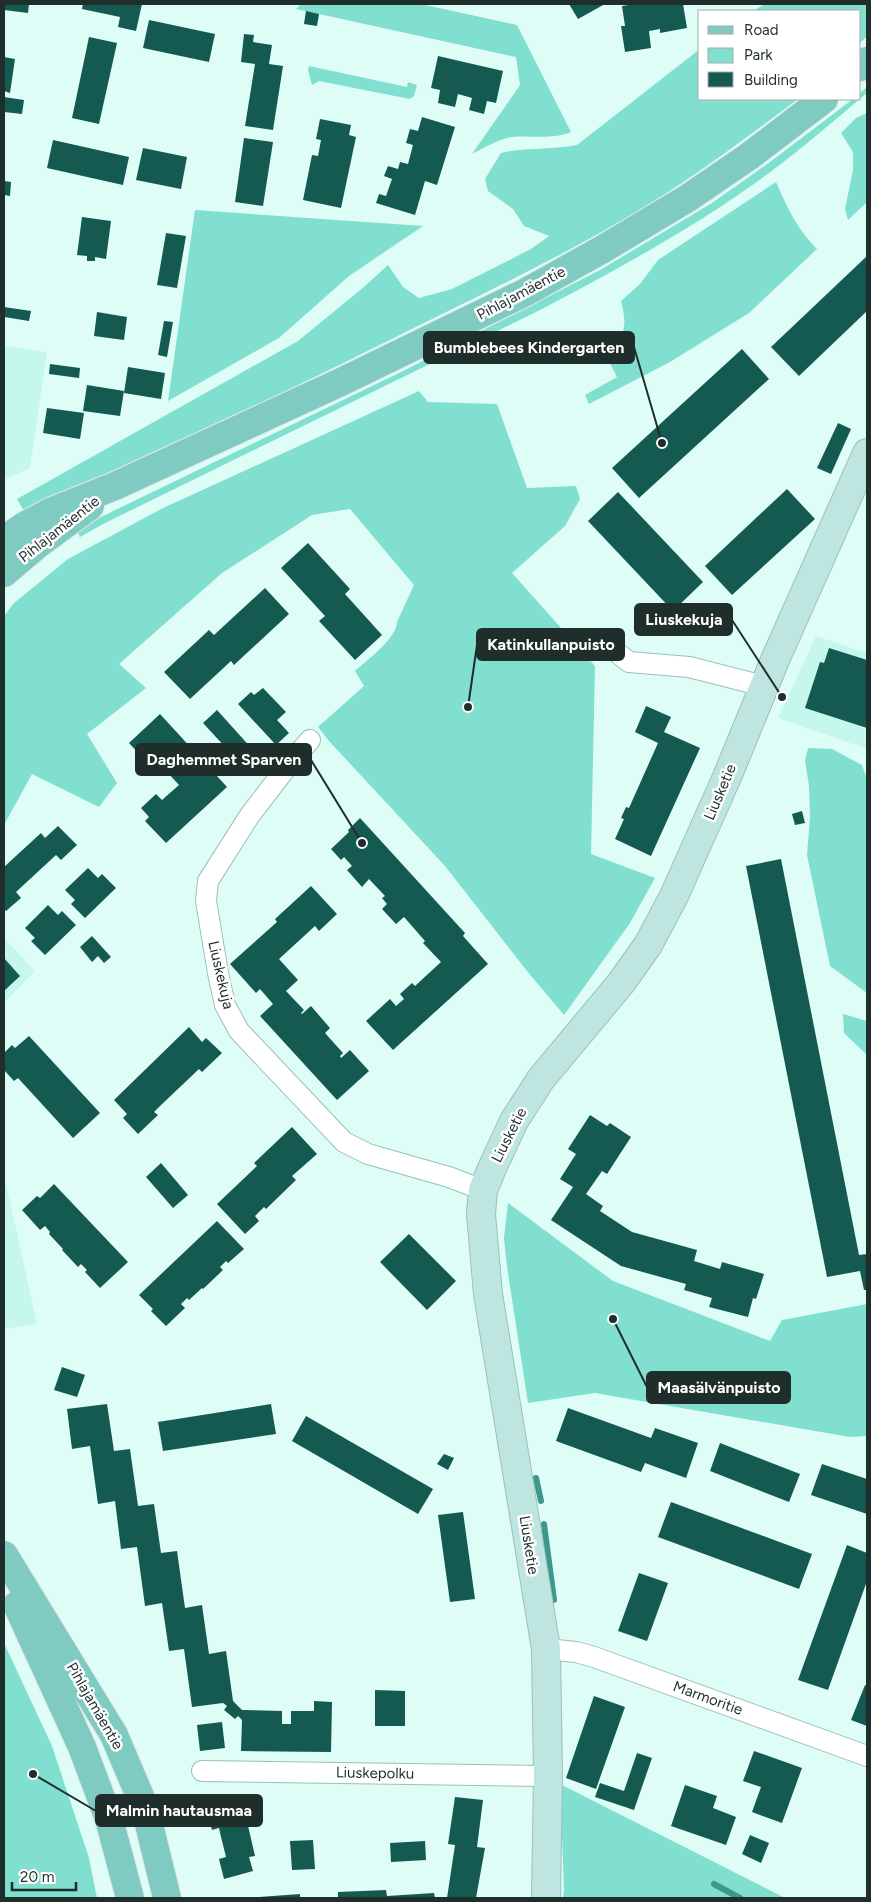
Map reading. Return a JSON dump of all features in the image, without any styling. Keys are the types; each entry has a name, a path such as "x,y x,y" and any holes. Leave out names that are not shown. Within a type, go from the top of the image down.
{"main road":[{"name":"Pihlajamäentie","path":"4,540 50,512 115,486 341,382 526,292 688,198 748,157 823,100"},
{"name":"Pihlajamäentie","path":"4,573 115,486"},
{"name":"Pihlajamäentie","path":"4,1555 114,1735 145,1808 167,1898"},
{"name":"Pihlajamäentie","path":"4,1574 82,1747 109,1819 130,1898"}],"street":[{"name":"Liusketie","path":"546,1898 548,1776 546,1649 488,1294 482,1235 483,1190 514,1121 541,1079 622,983 648,945 697,846 764,686 867,453"},
{"path":"620,655 629,662 689,668 764,686"},
{"name":"Liuskekuja","path":"310,740 250,815 208,881 206,901 225,1004 239,1031 344,1142 368,1154 449,1177 483,1190"},
{"name":"Marmoritie","path":"546,1649 576,1652 594,1657 867,1756"},
{"name":"Liuskepolku","path":"202,1771 548,1776"}],"shaded area":[{"path":"4,346 47,352 30,468 4,480"},
{"path":"816,636 867,653 867,749 778,718"},
{"path":"4,938 35,971 4,1003"},
{"path":"4,1174 37,1324 4,1329"}],"green space":[{"path":"301,4 421,4 517,25 571,132 549,137 507,138 472,154 520,85 516,57 296,9"},
{"path":"765,4 867,4 867,36 861,42 861,10 755,10"},
{"path":"698,51 698,100 797,100 670,191 567,251 375,348 27,516 17,499 298,341 388,265 403,287 419,298 452,289 531,249 549,236 524,226 513,209 488,191 485,179 501,153 577,145"},
{"path":"309,66 407,87 408,82 417,85 414,96 410,99 319,81 312,85 308,70"},
{"path":"867,87 867,93 861,98 861,92"},
{"path":"852,100 859,100 797,152 746,190 631,261 542,309 80,537 76,529 405,370 600,270 712,203"},
{"path":"867,113 867,202 848,220 845,209 853,170 853,152 841,133 856,118"},
{"path":"776,182 793,217 803,233 817,249 749,313 670,362 589,404 585,395 617,377 605,354 617,342 623,331 624,318 621,301 640,284 658,260"},
{"path":"195,210 423,226 349,276 279,338 168,401"},
{"path":"419,391 428,402 497,404 527,488 576,486 580,499 565,526 512,573 595,666 591,854 655,878 630,923 564,1015 445,866 318,727 364,686 355,671 381,648 392,635 414,585 350,509 312,515 222,573 119,664 146,688 87,734 117,783 99,807 32,774 4,825 4,616 14,603 68,559 163,508"},
{"path":"808,748 832,749 862,765 867,779 867,993 830,966 807,855 810,817 809,786 805,760"},
{"path":"843,1014 867,1021 867,1055 844,1033"},
{"path":"508,1203 613,1281 770,1341 782,1320 867,1304 867,1436 850,1437 595,1393 528,1403 504,1238"},
{"path":"4,1643 52,1746 89,1858 97,1898 4,1898"},
{"path":"560,1784 785,1898 563,1898"}],"building":[{"path":"4,4 29,4 28,13 4,10"},
{"path":"83,4 142,4 136,31 118,27 120,17 82,9"},
{"path":"569,4 605,4 578,19"},
{"path":"635,4 683,4 687,28 660,33 660,29 649,31 651,48 625,52 621,26 625,26 622,6"},
{"path":"306,11 319,14 317,26 304,24"},
{"path":"149,20 215,34 209,62 143,48"},
{"path":"244,34 254,35 253,42 272,45 269,64 283,66 273,130 245,126 255,64 241,62"},
{"path":"89,37 117,43 99,124 72,118"},
{"path":"438,56 503,71 496,103 487,101 484,114 469,110 472,98 458,94 455,107 438,103 440,90 431,88"},
{"path":"4,57 15,59 10,93 4,91"},
{"path":"4,97 24,100 22,114 4,112"},
{"path":"422,117 455,127 437,185 425,181 415,215 376,203 379,194 386,196 392,179 384,176 388,166 398,169 400,162 408,164 413,145 406,143 410,129 418,131"},
{"path":"320,119 351,125 349,135 356,137 341,208 303,200 312,155 318,156 321,140 316,139"},
{"path":"244,138 273,142 263,206 235,202"},
{"path":"53,140 129,157 123,185 47,168"},
{"path":"143,148 187,157 181,189 136,180"},
{"path":"4,181 11,182 10,196 4,195"},
{"path":"82,217 111,221 106,259 95,257 95,261 87,261 87,256 77,255"},
{"path":"166,233 186,236 177,288 157,285"},
{"path":"867,256 867,311 799,376 771,347"},
{"path":"4,307 31,311 29,321 4,317"},
{"path":"97,312 127,317 124,340 94,336"},
{"path":"164,321 173,322 167,357 158,355"},
{"path":"742,349 769,379 639,498 612,468"},
{"path":"50,364 80,368 79,378 49,374"},
{"path":"128,367 165,373 161,399 124,393"},
{"path":"87,385 124,391 120,416 83,411"},
{"path":"47,408 84,413 80,439 43,433"},
{"path":"838,423 851,429 831,474 817,468"},
{"path":"787,489 815,519 732,595 705,566"},
{"path":"618,492 703,582 673,611 588,521"},
{"path":"308,543 350,589 345,594 382,635 355,660 319,621 325,616 281,568"},
{"path":"265,588 289,614 234,665 231,661 190,699 164,672 209,630 214,635"},
{"path":"829,648 867,660 867,728 805,708 820,662 824,663"},
{"path":"263,688 286,712 277,720 289,733 276,745 238,704 251,692 254,695"},
{"path":"646,706 671,717 664,732 700,748 651,856 615,839 624,819 621,818 626,807 629,808 658,743 635,732"},
{"path":"217,710 264,762 250,774 203,723"},
{"path":"160,714 227,787 166,843 145,821 149,817 141,808 156,794 162,800 179,785 157,761 151,767 129,743"},
{"path":"802,811 805,823 795,825 792,814"},
{"path":"360,818 465,933 463,936 488,964 393,1050 366,1021 390,999 396,1006 404,999 400,994 412,983 415,986 441,962 423,943 425,941 404,917 396,924 382,909 387,904 382,898 385,896 369,879 362,887 347,870 352,866 344,857 341,860 331,849 349,832 348,830"},
{"path":"58,826 77,845 61,860 56,855 16,892 21,898 6,911 4,909 4,867 41,833 45,838"},
{"path":"781,859 859,1255 867,1254 867,1290 864,1290 860,1271 827,1277 746,866"},
{"path":"88,868 98,878 102,874 116,888 85,918 71,904 75,900 65,890"},
{"path":"311,886 337,914 319,931 315,926 279,959 298,980 286,991 304,1010 301,1013 311,1006 330,1028 325,1033 343,1053 340,1056 341,1058 350,1050 369,1071 337,1100 260,1016 273,1004 260,989 256,993 230,964 277,922 275,919"},
{"path":"48,905 58,915 62,911 76,925 45,955 31,941 35,938 25,928"},
{"path":"92,936 111,957 104,963 98,956 92,962 80,947"},
{"path":"4,958 20,976 4,991"},
{"path":"189,1027 202,1042 206,1038 222,1053 202,1072 199,1069 160,1106 154,1112 158,1115 138,1134 123,1118 127,1114 114,1100"},
{"path":"29,1036 100,1113 73,1138 18,1078 14,1081 4,1070 4,1053 12,1045 15,1048"},
{"path":"590,1115 607,1126 610,1123 631,1137 607,1174 602,1171 586,1194 603,1206 600,1211 632,1232 697,1250 694,1261 720,1269 722,1262 764,1274 756,1299 753,1298 748,1317 709,1307 712,1298 684,1290 686,1284 621,1266 551,1220 573,1187 560,1179 576,1154 568,1149"},
{"path":"292,1127 317,1154 292,1176 296,1180 266,1209 264,1207 255,1216 259,1221 245,1234 217,1204 257,1166 254,1163"},
{"path":"161,1163 188,1195 173,1208 146,1177"},
{"path":"54,1184 128,1262 100,1288 85,1272 87,1270 81,1264 78,1267 62,1250 45,1226 40,1230 22,1210 37,1196 40,1198"},
{"path":"217,1221 244,1249 228,1263 226,1261 220,1267 223,1270 203,1289 189,1300 187,1298 181,1304 185,1308 166,1326 139,1295"},
{"path":"409,1234 456,1281 427,1310 380,1262"},
{"path":"62,1367 85,1375 77,1397 54,1390"},
{"path":"107,1404 114,1451 130,1449 138,1506 154,1504 161,1553 177,1551 185,1608 202,1605 209,1654 226,1651 233,1701 242,1710 282,1711 282,1724 291,1724 291,1711 314,1711 314,1701 332,1702 331,1752 241,1751 242,1720 238,1716 235,1719 224,1710 227,1706 223,1703 192,1707 184,1649 169,1651 162,1603 145,1606 137,1547 121,1549 115,1501 98,1504 90,1446 72,1449 67,1409"},
{"path":"271,1404 276,1434 163,1451 158,1422"},
{"path":"568,1408 651,1438 655,1428 698,1443 686,1478 645,1463 641,1472 556,1441"},
{"path":"306,1416 433,1489 418,1514 292,1441"},
{"path":"720,1443 800,1474 789,1502 710,1471"},
{"path":"444,1454 454,1458 448,1470 437,1464"},
{"path":"822,1464 867,1479 867,1514 811,1495"},
{"path":"671,1502 812,1554 799,1589 658,1537"},
{"path":"463,1512 475,1599 450,1602 438,1515"},
{"path":"847,1545 867,1553 867,1581 828,1690 798,1680"},
{"path":"639,1573 668,1583 647,1641 618,1631"},
{"path":"865,1685 867,1686 867,1726 851,1720"},
{"path":"375,1690 405,1691 405,1726 375,1726"},
{"path":"594,1696 625,1707 596,1789 566,1778"},
{"path":"222,1722 225,1748 200,1751 197,1725"},
{"path":"754,1751 802,1768 782,1823 752,1812 761,1787 743,1781"},
{"path":"637,1753 652,1758 634,1810 595,1797 600,1783 624,1791"},
{"path":"685,1785 717,1796 713,1808 736,1817 726,1845 671,1826"},
{"path":"455,1797 483,1800 477,1847 485,1848 476,1898 447,1898 455,1845 448,1844"},
{"path":"235,1800 240,1819 246,1817 255,1856 249,1857 253,1871 224,1879 219,1859 226,1857 219,1828 212,1830 206,1808"},
{"path":"750,1835 769,1843 761,1863 742,1854"},
{"path":"313,1840 315,1869 292,1870 290,1841"},
{"path":"425,1841 426,1860 391,1862 390,1843"},
{"path":"386,1890 387,1896 434,1893 435,1898 338,1898 338,1892"},
{"path":"300,1894 300,1898 259,1898 259,1897"}],"waterway":[{"path":"536,1478 541,1501"},
{"path":"544,1524 554,1600"},
{"path":"714,1884 740,1898"}],"place":[{"name":"Bumblebees Kindergarten","path":"662,443"},
{"name":"Liuskekuja","path":"782,697"},
{"name":"Katinkullanpuisto","path":"468,707"},
{"name":"Daghemmet Sparven","path":"362,843"},
{"name":"Maasälvänpuisto","path":"613,1319"},
{"name":"Malmin hautausmaa","path":"33,1774"}]}
